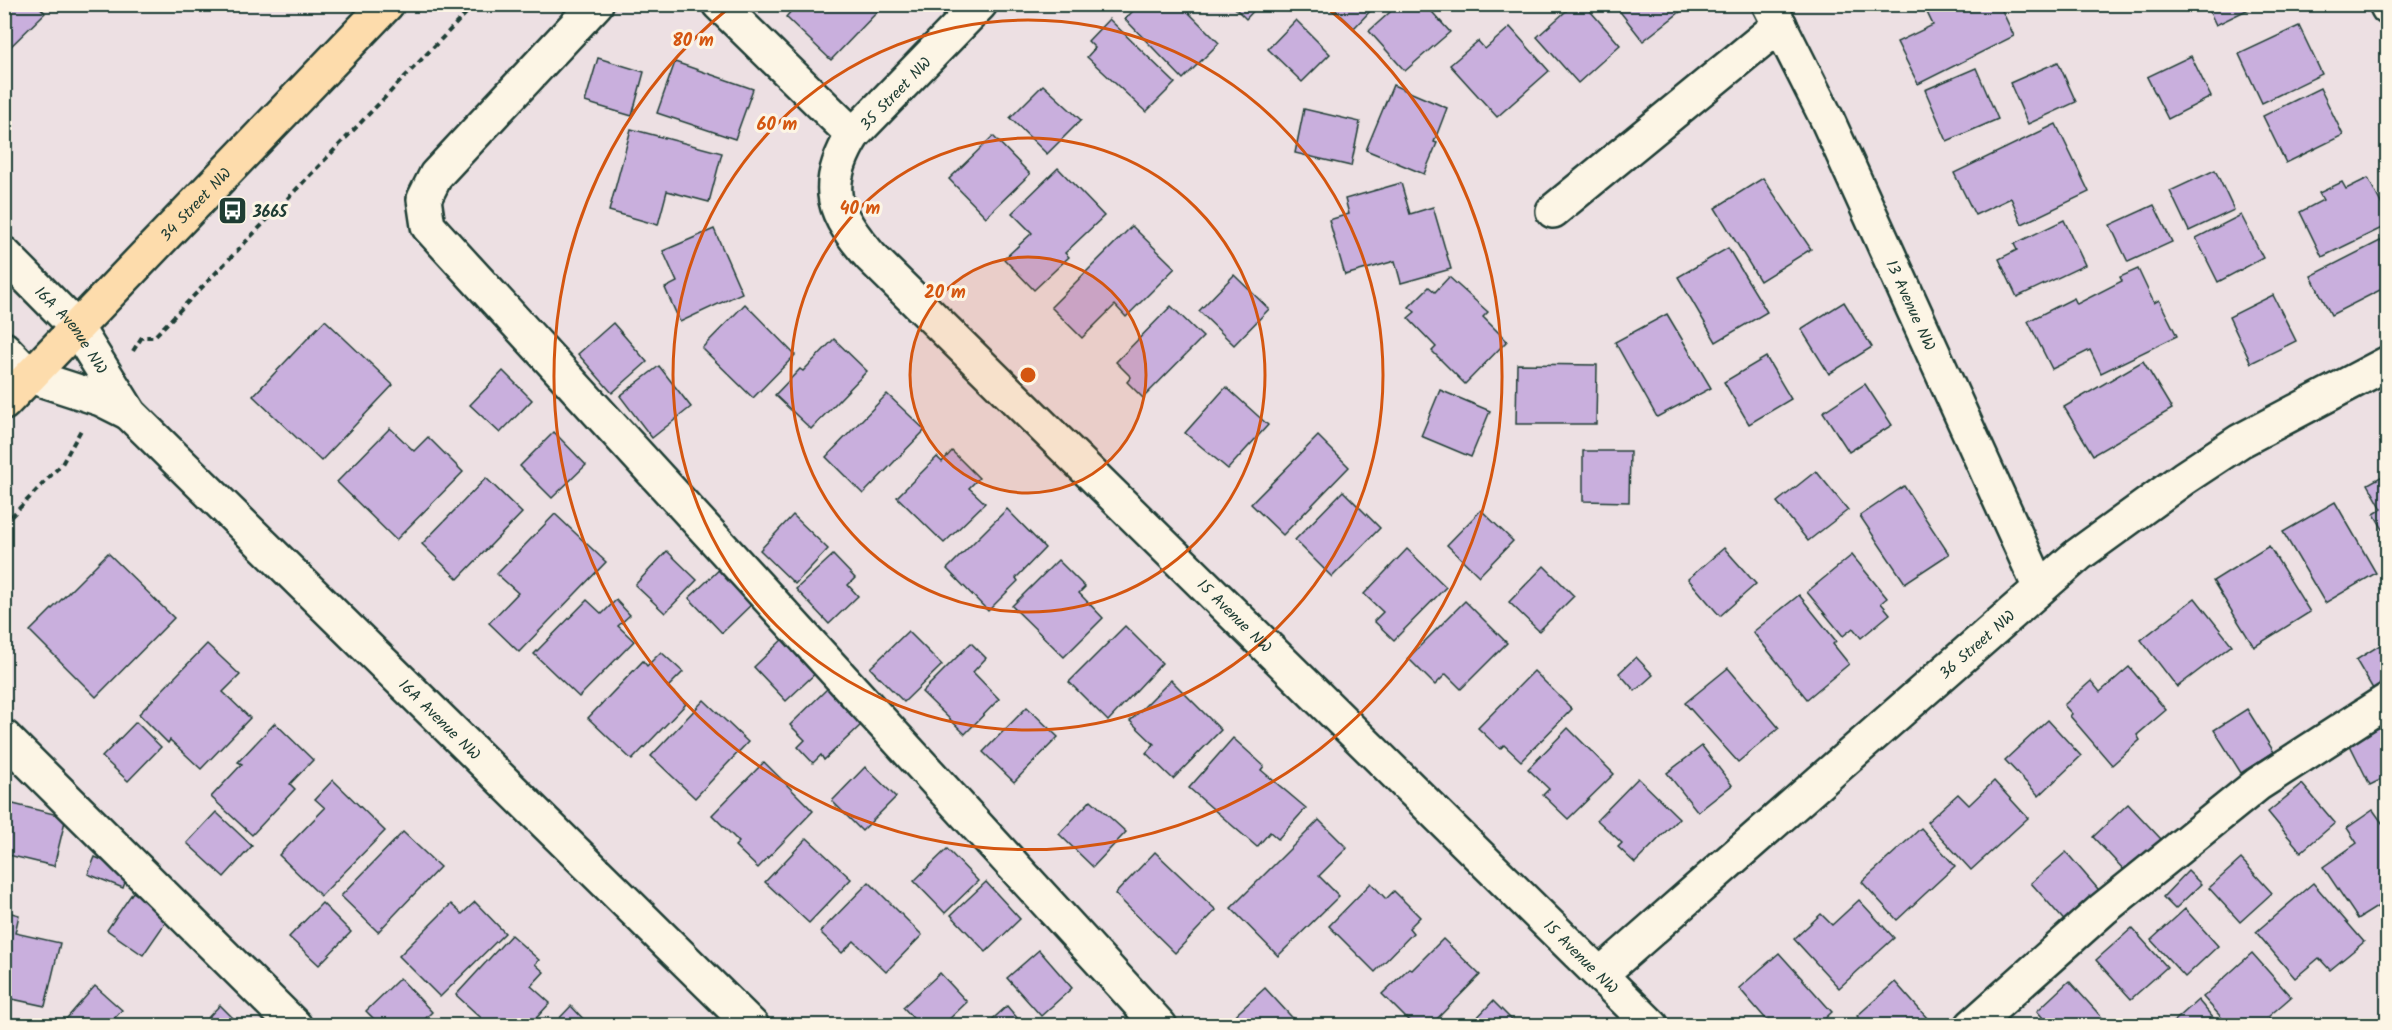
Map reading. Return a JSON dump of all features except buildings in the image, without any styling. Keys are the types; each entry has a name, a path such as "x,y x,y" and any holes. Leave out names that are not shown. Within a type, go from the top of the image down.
{"main road":[{"name":"34 Street NW","path":"4,403 387,4"}],"street":[{"path":"597,4 436,176 424,199 428,226 1160,1026"},
{"path":"719,4 853,135"},
{"name":"35 Street NW","path":"833,195 835,175 843,152 853,135 981,4"},
{"name":"13 Avenue NW","path":"1553,211 1775,15 1827,119 2039,586"},
{"name":"15 Avenue NW","path":"833,195 839,216 871,257 1652,1026"},
{"name":"16A Avenue NW","path":"4,254 76,327 130,414 752,1026"},
{"name":"16A Avenue NW","path":"4,350 30,376 101,399 130,414"},
{"name":"36 Street NW","path":"1601,974 2039,586 2119,523 2212,459 2298,409 2388,363"},
{"path":"1972,1026 2103,909 2258,784 2388,700"},
{"path":"4,737 295,1026"}],"path":[{"path":"142,338 154,337 475,4"},
{"path":"4,524 62,464 64,457"}],"place":[{"name":"3665","path":"232,211"}]}
